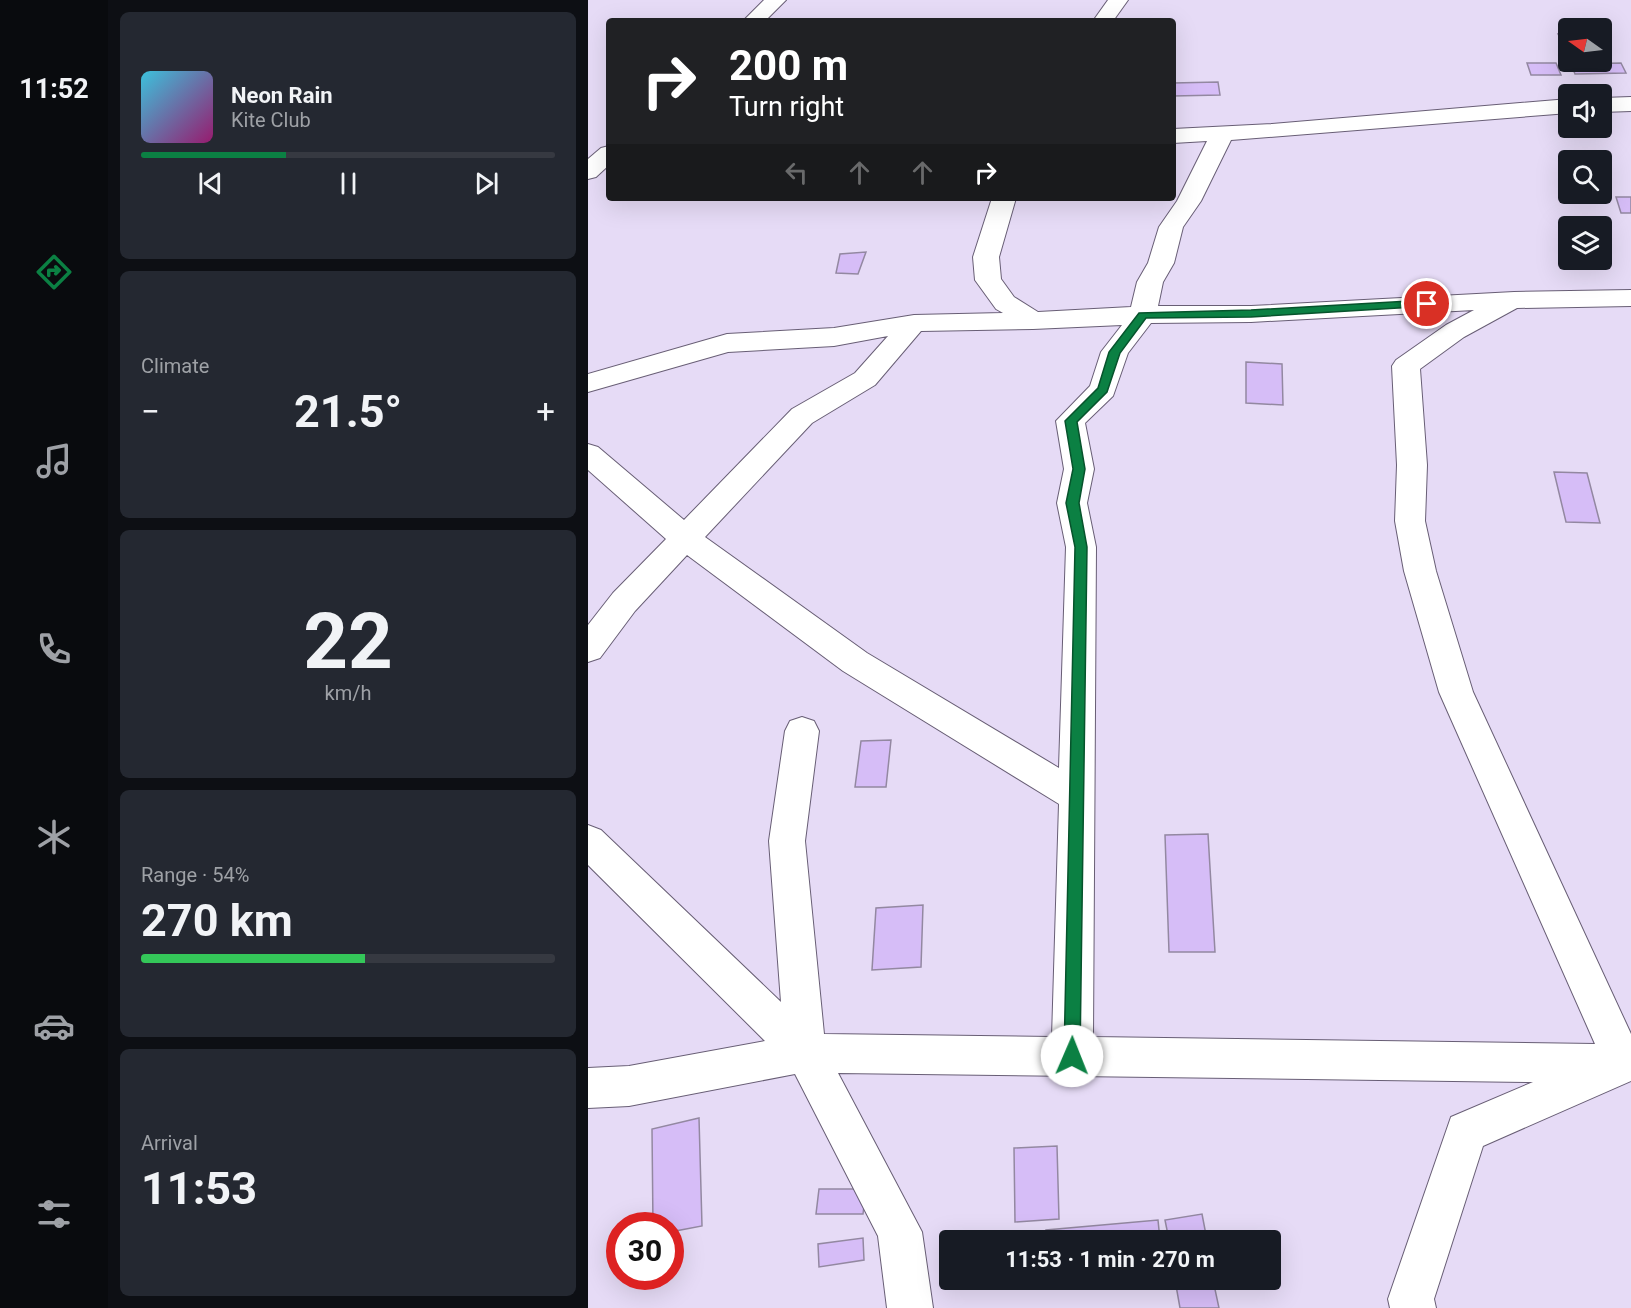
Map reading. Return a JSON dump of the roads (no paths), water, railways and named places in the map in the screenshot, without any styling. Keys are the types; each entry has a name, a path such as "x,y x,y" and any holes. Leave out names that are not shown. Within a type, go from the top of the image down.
{"street":[{"path":"756,18 776,0"},
{"path":"1105,18 1118,0"},
{"path":"1612,105 1631,104"},
{"path":"1176,136 1222,135 1506,109 1558,107"},
{"path":"1072,1056 1081,547 1072,503 1079,469 1071,421 1103,390 1115,352 1143,315 1150,282 1161,263 1171,227 1189,201 1222,135"},
{"path":"588,172 606,156"},
{"path":"588,186 606,183"},
{"path":"1003,201 986,257 988,280 1005,303 1033,321"},
{"path":"588,382 727,342 834,336 914,323 1033,321 1143,315 1251,314 1514,300 1631,298"},
{"path":"1514,300 1455,331 1406,366 1412,465 1410,521 1420,571 1456,692 1627,1063"},
{"path":"588,649 624,602 802,417 865,379 914,323"},
{"path":"588,454 685,538 855,662 1077,797"},
{"path":"802,731 787,841 805,1053"},
{"path":"588,841 805,1053 900,1232 910,1308"},
{"path":"588,1088 629,1086 805,1053 1627,1063"},
{"path":"1413,1308 1411,1299 1466,1132 1627,1063"}]}
